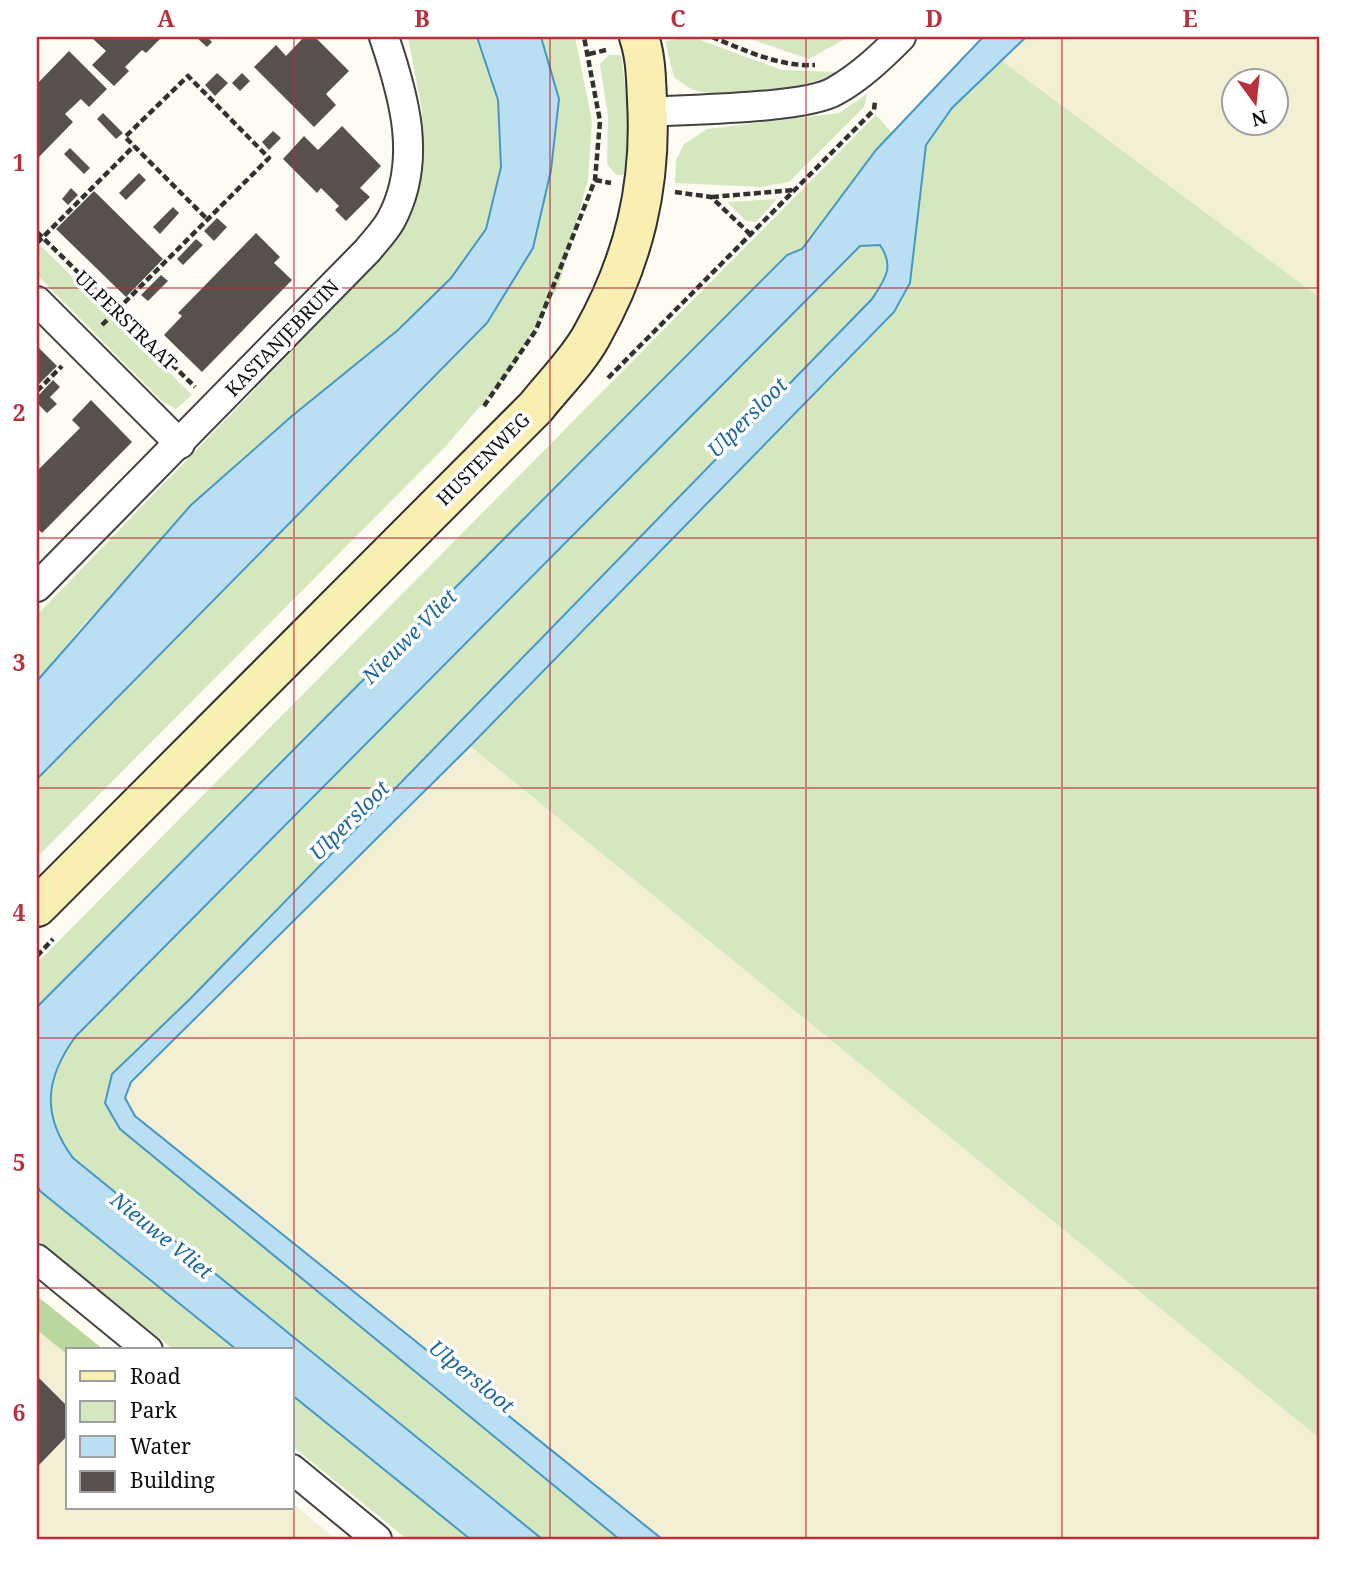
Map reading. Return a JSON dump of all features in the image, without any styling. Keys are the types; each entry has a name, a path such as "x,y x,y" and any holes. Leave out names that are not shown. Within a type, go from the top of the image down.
{"main road":[{"name":"HUSTENWEG","path":"37,907 536,407 592,337 640,217 650,146 639,37"}],"street":[{"name":"KASTANJEBRUIN","path":"37,587 368,250 391,220 406,181 409,127 384,37"},
{"path":"648,112 786,103 833,93 872,66 901,37"},
{"path":"37,301 180,444"},
{"path":"37,1259 146,1348"},
{"path":"294,1471 377,1539"}],"path":[{"name":"HUSTENWEG","path":"475,416 536,330 595,180 600,121 584,37"},
{"path":"712,37 753,54 804,65 852,62 872,66 877,82 874,110 751,234"},
{"path":"82,346 269,158 188,76 125,137 208,219"},
{"path":"37,243 134,146"},
{"path":"711,197 795,190"},
{"name":"ULPERSTRAAT","path":"37,232 216,407"}],"shaded area":[{"path":"1026,37 1319,37 1319,297 1002,61"},
{"path":"470,746 1319,1438 1319,1539 662,1539 134,1116 125,1098 131,1082"},
{"path":"37,1330 66,1353 66,1510 294,1510 294,1505 336,1539 37,1539"}],"green space":[{"path":"408,37 477,37 498,100 501,167 486,229 451,278 398,330 292,416 83,625 37,681 37,615 378,262 401,230 421,146 422,111"},
{"path":"541,37 575,37 592,121 588,180 559,285 513,368 445,447 37,857 37,779 487,323 533,248 559,99"},
{"path":"692,37 782,70 841,72 789,88 751,94 697,91 674,77 665,41"},
{"path":"744,37 848,37 809,59"},
{"path":"609,55 621,55 629,119 624,175 616,175 607,164 608,116 600,64"},
{"path":"1002,61 1319,297 1319,1438 470,746 894,312 910,283 926,145 952,108"},
{"path":"867,94 864,107 789,182 760,187 675,183 676,160 684,144 707,129 839,113"},
{"path":"876,115 892,133 802,249 787,255 37,1007 37,963"},
{"path":"777,199 756,222 746,221 727,202"},
{"path":"37,242 192,395 176,409 163,402 37,275"},
{"path":"870,243 880,245 888,266 885,279 872,299 190,999 112,1074 105,1103 120,1129 619,1539 542,1539 73,1158 56,1127 52,1112 53,1082 58,1067 76,1036 860,246"},
{"path":"37,1186 235,1348 172,1348 37,1239"},
{"path":"37,1296 102,1348 66,1348 66,1353 37,1330"},
{"path":"294,1397 470,1539 407,1539 294,1448"}],"water":[{"path":"477,37 541,37 559,99 551,170 533,248 487,323 37,779 37,681 191,505 292,416 398,330 451,278 486,229 501,167 498,100"},
{"name":"Nieuwe Vliet","path":"983,37 1026,37 952,108 926,145 910,283 894,312 470,746 131,1082 125,1098 135,1116 662,1539 619,1539 120,1129 105,1103 112,1074 190,999 872,299 886,273 887,260 880,245 860,246 76,1036 58,1067 53,1082 52,1112 56,1127 73,1158 542,1539 470,1539 294,1397 294,1348 235,1348 40,1191 37,1186 37,1007 787,255 802,249 876,150"}],"building":[{"path":"91,37 162,37 146,53 142,50 125,67 129,71 114,86 92,65 106,51"},
{"path":"196,37 207,37 212,42 207,47"},
{"path":"304,37 315,37 349,71 326,94 336,105 314,127 254,67 276,45 286,56"},
{"path":"69,51 107,89 89,107 81,99 65,114 73,122 38,158 37,84"},
{"path":"217,73 228,83 215,96 205,85"},
{"path":"242,73 250,81 240,91 232,83"},
{"path":"103,113 123,133 116,139 97,119"},
{"path":"342,126 381,166 360,188 370,197 346,221 335,210 339,206 321,188 317,193 283,159 304,136 318,150"},
{"path":"273,131 281,138 269,150 262,142"},
{"path":"70,148 90,168 84,174 64,154"},
{"path":"139,173 146,180 126,200 119,193"},
{"path":"71,188 78,195 68,205 62,199"},
{"path":"94,191 163,259 126,297 56,229"},
{"path":"173,207 179,213 160,234 153,227"},
{"path":"217,218 227,227 214,241 204,231"},
{"path":"256,233 280,257 274,263 292,280 202,372 164,335 182,316 178,313"},
{"path":"196,239 203,245 183,265 177,259"},
{"path":"161,275 168,281 148,301 141,295"},
{"path":"37,346 57,366 37,386"},
{"path":"53,380 60,387 50,397 57,404 47,413 37,403 37,397"},
{"path":"91,400 132,442 42,533 37,528 37,471 80,428 72,420"},
{"path":"37,1376 66,1405 66,1437 37,1467"}],"water label":[{"name":"Ulpersloot","path":"747,417"},
{"name":"Ulpersloot","path":"349,820"},
{"name":"Ulpersloot","path":"472,1376"}]}
